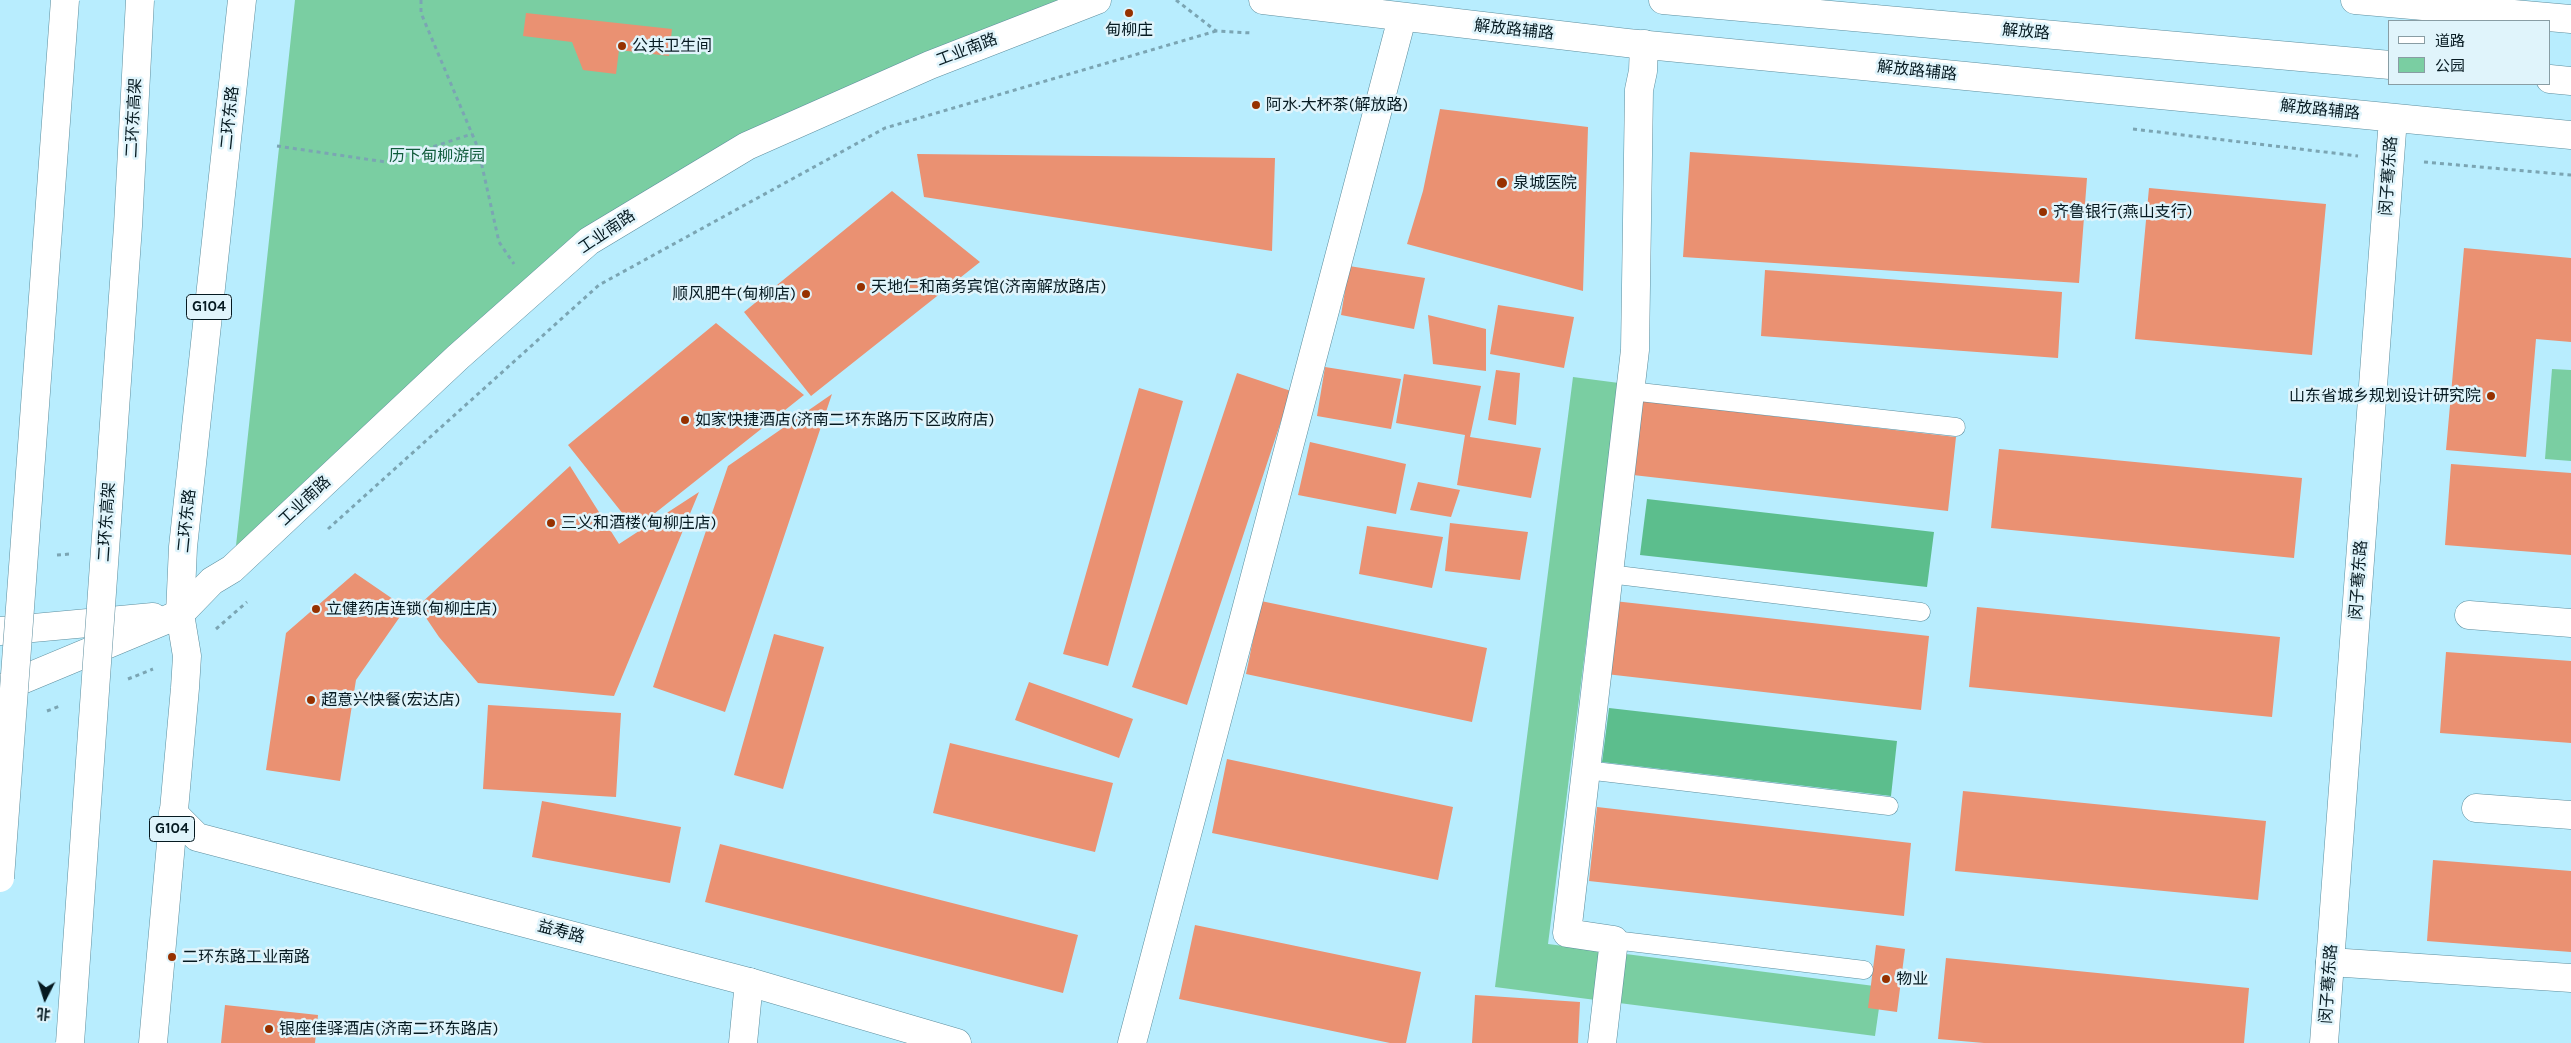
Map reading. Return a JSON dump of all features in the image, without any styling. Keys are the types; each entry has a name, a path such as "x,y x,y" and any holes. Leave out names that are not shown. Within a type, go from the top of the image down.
{"main road":[{"path":"0,878 65,0"},
{"name":"二环东高架","path":"70,1043 127,236 140,0"},
{"name":"二环东路","path":"153,1043 186,656 180,614 183,547 242,0"},
{"name":"工业南路","path":"0,689 180,614 212,581 232,569 458,357 589,241 747,146 930,65 1097,0"},
{"name":"解放路辅路","path":"1263,0 1402,18 1644,44 2571,135"},
{"name":"解放路","path":"1663,0 2388,65"},
{"path":"2355,0 2571,19"},
{"path":"2490,12 2536,0"},
{"path":"1132,1043 1402,18"},
{"path":"1602,1043 1614,940 1568,933 1635,350 1639,90 1643,72 1644,44"},
{"path":"2551,79 2571,81"},
{"name":"闵子骞东路","path":"2324,1043 2393,118"},
{"path":"0,631 180,614"},
{"path":"2468,615 2571,623"},
{"path":"2476,808 2571,815"},
{"name":"益寿路","path":"173,813 197,837 749,982 957,1043"},
{"path":"2330,962 2571,978"},
{"path":"743,1043 749,982"}],"lane":[{"path":"1630,391 1956,427"},
{"path":"1609,574 1921,612"},
{"path":"1586,770 1889,806"},
{"path":"1614,940 1864,970"}],"path":[{"path":"421,0 421,13 478,148 500,242 533,291"},
{"path":"327,530 599,285 885,128 1216,31"},
{"path":"277,146 386,162 472,134"},
{"path":"124,681 186,656 253,596"},
{"path":"44,712 62,705"}],"green space":[{"name":"历下甸柳游园","path":"295,0 1096,0 586,235 234,564"},
{"path":"2552,369 2571,370 2571,461 2545,459"},
{"path":"1573,377 1619,383 1548,944 1882,987 1875,1036 1495,987"},
{"path":"1647,499 1934,532 1927,587 1640,555"},
{"path":"1609,708 1897,741 1891,796 1602,762"}],"building":[{"name":"公共卫生间","path":"526,13 672,29 669,56 619,50 616,74 583,70 572,42 523,36"},
{"name":"泉城医院","path":"1440,109 1588,127 1583,291 1407,244 1423,191"},
{"path":"1690,152 2087,178 2079,283 1683,257"},
{"path":"917,154 1275,158 1272,251 924,197"},
{"path":"2149,188 2326,204 2312,355 2135,339"},
{"name":"天地仁和商务宾馆(济南解放路店)","path":"892,191 980,262 811,396 744,312"},
{"name":"山东省城乡规划设计研究院","path":"2464,248 2571,258 2571,342 2536,339 2526,457 2446,450"},
{"path":"1349,266 1425,278 1414,329 1341,315"},
{"path":"1765,270 2062,292 2058,358 1761,336"},
{"path":"1498,305 1574,317 1564,368 1490,354"},
{"path":"1428,315 1486,329 1486,371 1433,364"},
{"name":"如家快捷酒店(济南二环东路历下区政府店)","path":"716,323 804,395 635,529 568,445"},
{"path":"1325,367 1401,379 1391,429 1317,416"},
{"path":"1496,370 1520,373 1516,425 1488,420"},
{"path":"1237,373 1291,391 1187,705 1132,687"},
{"path":"1404,374 1481,386 1470,437 1541,448 1531,498 1457,485 1465,435 1396,423"},
{"path":"1139,388 1183,401 1108,666 1063,654"},
{"path":"832,394 725,712 653,687 728,466"},
{"path":"1641,401 1956,437 1948,511 1633,475"},
{"path":"1310,442 1406,464 1396,514 1298,495"},
{"path":"1999,449 2302,478 2294,558 1991,528"},
{"path":"2451,464 2571,473 2571,555 2445,545"},
{"path":"570,466 619,544 699,492 614,696 478,683 439,637 418,606"},
{"path":"1418,482 1460,490 1451,517 1410,510"},
{"path":"1450,523 1528,532 1520,580 1445,571"},
{"path":"1367,526 1443,537 1432,588 1359,574"},
{"path":"355,573 406,608 356,680 340,781 266,770 286,633"},
{"path":"1261,601 1487,648 1472,722 1246,674"},
{"path":"1614,601 1929,636 1921,710 1606,674"},
{"path":"1977,607 2280,637 2272,717 1969,687"},
{"path":"774,634 824,647 783,789 734,775"},
{"path":"2446,652 2571,661 2571,743 2440,733"},
{"path":"1029,682 1133,719 1119,758 1015,720"},
{"path":"488,705 621,713 616,797 483,789"},
{"path":"950,743 1113,783 1095,852 933,813"},
{"path":"1227,759 1453,807 1438,880 1212,833"},
{"path":"1963,791 2266,821 2258,900 1955,871"},
{"path":"542,801 681,827 670,883 532,857"},
{"path":"1597,807 1911,843 1904,916 1589,881"},
{"path":"720,844 1078,935 1063,993 705,902"},
{"path":"2433,860 2571,871 2571,952 2427,941"},
{"path":"1195,925 1421,972 1406,1043 1390,1043 1179,999"},
{"name":"物业","path":"1876,945 1905,949 1897,1012 1868,1008"},
{"path":"1946,958 2249,988 2244,1043 1984,1043 1938,1039"},
{"path":"1475,995 1580,1002 1578,1043 1472,1043"},
{"name":"银座佳驿酒店(济南二环东路店)","path":"225,1005 318,1015 315,1043 221,1043"}],"place":[{"name":"甸柳庄","path":"1129,13"},
{"name":"公共卫生间","path":"622,46"},
{"name":"阿水·大杯茶(解放路)","path":"1256,105"},
{"name":"泉城医院","path":"1502,183"},
{"name":"齐鲁银行(燕山支行)","path":"2043,212"},
{"name":"天地仁和商务宾馆(济南解放路店)","path":"861,287"},
{"name":"顺风肥牛(甸柳店)","path":"806,294"},
{"name":"山东省城乡规划设计研究院","path":"2491,396"},
{"name":"如家快捷酒店(济南二环东路历下区政府店)","path":"685,420"},
{"name":"三义和酒楼(甸柳庄店)","path":"551,523"},
{"name":"立健药店连锁(甸柳庄店)","path":"316,609"},
{"name":"超意兴快餐(宏达店)","path":"311,700"},
{"name":"二环东路工业南路","path":"172,957"},
{"name":"物业","path":"1886,979"},
{"name":"银座佳驿酒店(济南二环东路店)","path":"269,1029"}]}
